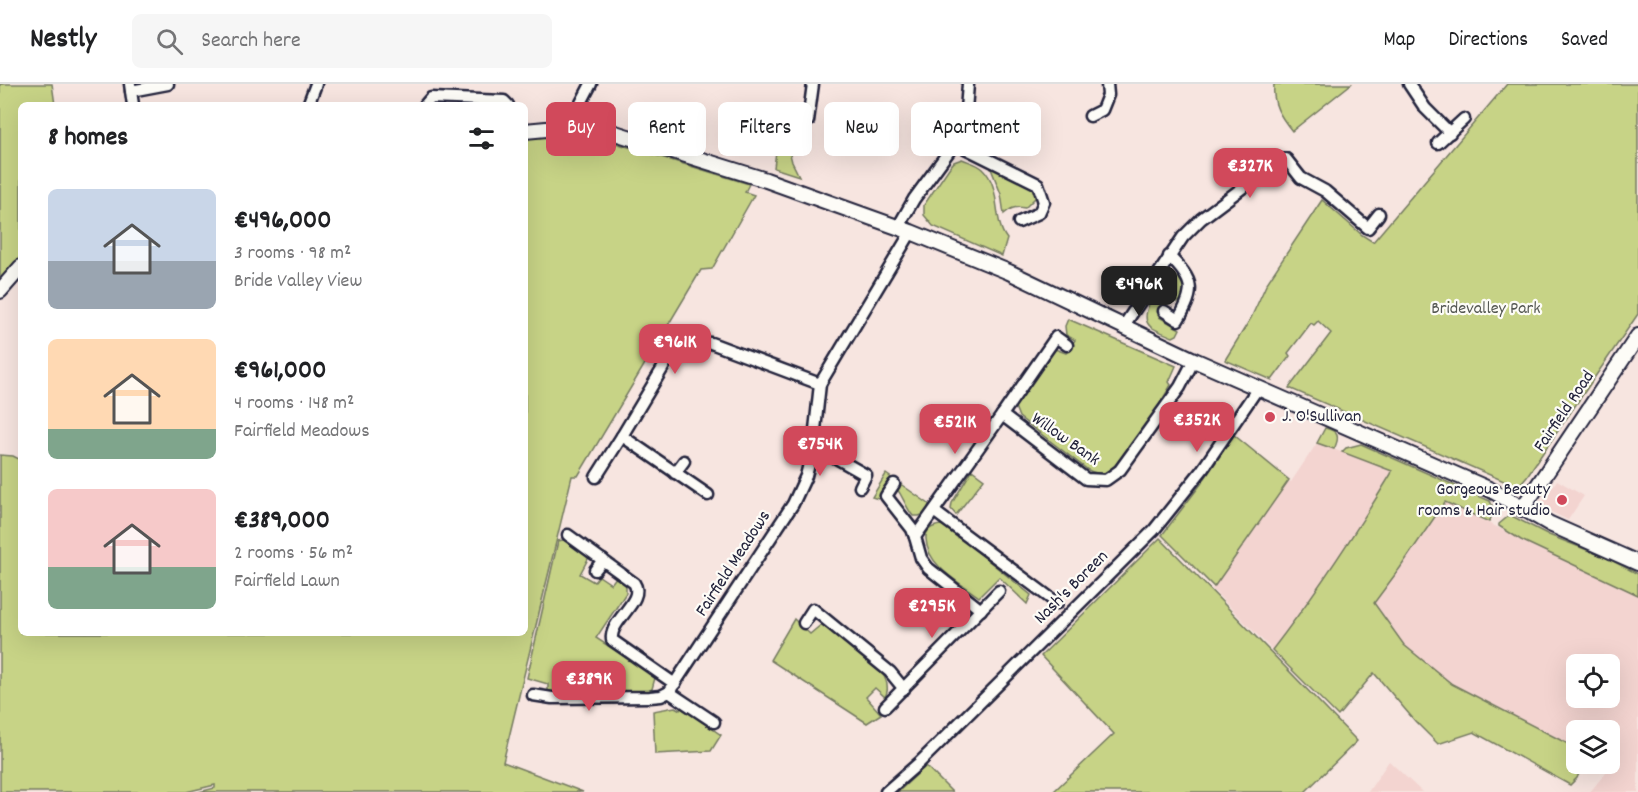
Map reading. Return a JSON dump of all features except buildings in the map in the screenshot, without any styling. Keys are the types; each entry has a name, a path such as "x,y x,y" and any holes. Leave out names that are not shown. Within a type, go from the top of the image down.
{"street":[{"path":"132,102 130,87 168,84"},
{"path":"309,102 316,84"},
{"path":"582,102 591,84"},
{"path":"811,102 813,84"},
{"name":"Fairfield Meadows","path":"967,102 968,84"},
{"path":"1090,116 1102,110 1108,95 1107,84"},
{"path":"1409,84 1425,108 1450,133"},
{"path":"428,102 431,98 505,102"},
{"path":"1438,143 1464,119"},
{"path":"528,131 546,129"},
{"path":"616,133 766,180 905,229 1009,272 1194,360 1491,490 1550,524 1638,563"},
{"name":"Fairfield Meadows","path":"672,688 793,504 806,476 813,448 820,384 905,229 914,199 945,156"},
{"path":"981,156 1038,184 1044,202 1039,213 1019,222"},
{"path":"1123,327 1183,237 1202,219 1282,159 1290,162 1301,178 1325,191 1368,228 1379,214"},
{"path":"1164,310 1178,320 1191,293 1190,283 1180,267 1169,256"},
{"path":"0,291 18,270"},
{"name":"Fairfield Road","path":"1522,509 1638,336"},
{"name":"Willow Bank","path":"915,537 935,512 1056,337 1067,345"},
{"path":"596,477 674,349 683,342 711,343 820,384"},
{"name":"Willow Bank","path":"1002,415 1086,478 1106,480 1120,470 1180,387 1194,360"},
{"name":"Nash's Boreen","path":"886,792 919,763 1154,530 1202,470 1258,388"},
{"path":"621,436 708,495"},
{"path":"813,448 829,454 866,475 860,487"},
{"path":"675,473 684,461"},
{"path":"894,484 886,496 912,529 921,558 928,568 981,610"},
{"path":"935,512 1057,603"},
{"path":"568,535 637,587 636,596 613,630 612,640 714,722"},
{"path":"595,570 603,560"},
{"path":"885,707 999,591"},
{"path":"804,623 813,609 890,672 904,688"},
{"path":"533,695 552,698 650,697 661,696 672,688"}],"shaded area":[{"path":"1317,443 1392,471 1347,547 1272,650 1212,589"},
{"path":"1557,480 1584,496 1568,520 1543,508 1544,500"},
{"path":"1445,502 1638,595 1638,792 1590,792 1605,774 1620,774 1620,720 1566,720 1566,743 1452,684 1404,645 1374,602"},
{"path":"1389,761 1422,792 1368,792"}],"green space":[{"path":"0,84 52,84 55,102 18,102 18,259 0,280"},
{"path":"1274,84 1351,84 1292,131 1278,109 1274,98"},
{"name":"Bridevalley Park","path":"1507,84 1638,84 1638,314 1527,476 1521,483 1513,485 1289,388 1331,333 1318,321 1314,325 1311,323 1288,353 1290,356 1272,380 1225,360 1251,318 1267,283 1322,200 1373,242"},
{"path":"546,136 546,156 616,156 616,143 628,147 628,156 658,156 749,184 745,192 754,195 712,269 701,270 578,476 572,476 503,762 583,792 199,792 215,788 215,785 186,792 0,792 0,455 18,458 18,636 528,636 528,137"},
{"path":"775,156 790,156 799,176 774,168"},
{"path":"962,159 983,169 993,185 1002,231 1007,239 1002,256 933,226 924,215 924,205 949,168 954,162"},
{"path":"990,166 1033,188 1036,197 1025,208 1013,208 1004,214 1001,194"},
{"path":"1170,274 1179,278 1185,288 1182,300 1168,301 1159,317 1180,329 1173,337 1151,327 1146,315 1151,300"},
{"path":"1068,319 1176,366 1169,382 1171,385 1155,412 1113,468 1104,473 1088,470 1019,417 1015,407 1052,352 1055,349 1066,353 1075,340 1066,335 1065,326"},
{"path":"1325,428 1337,435 1334,449 1317,443"},
{"path":"1234,435 1289,480 1214,587 1162,535 1201,484"},
{"path":"1361,444 1490,501 1493,512 1489,522 1445,502 1374,603 1404,645 1452,684 1566,743 1566,774 1579,774 1570,785 1474,732 1438,744 1374,673 1338,716 1272,650 1334,563 1391,474 1392,471 1342,452 1346,448"},
{"path":"972,470 984,479 956,515 951,509 952,503"},
{"path":"886,474 929,504 927,513 913,516 892,483 878,499 872,497"},
{"path":"1510,515 1549,535 1605,557 1638,574 1638,595 1521,540 1499,526"},
{"path":"941,525 948,528 1031,595 1027,604 999,577 979,597 945,572 932,557 926,539 930,529"},
{"path":"1160,538 1357,741 1305,792 1053,792 1114,734 1041,656"},
{"path":"558,541 568,541 589,557 580,574 594,582 599,576 611,584 617,576 626,583 626,593 596,638 655,678 652,689 647,692 596,691 595,682 567,680 566,692 548,692 548,684 527,678"},
{"path":"794,619 810,634 822,624 854,646 876,666 884,676 887,687 885,697 875,688 866,697 881,714 867,723 770,660"},
{"path":"675,707 680,710 681,707 721,735 711,751 655,754 653,711"},
{"path":"926,766 952,792 898,792"}],"place":[{"name":"J. O'Sullivan","path":"1270,417"},
{"name":"Gorgeous Beauty rooms & Hair studio","path":"1562,500"}]}
